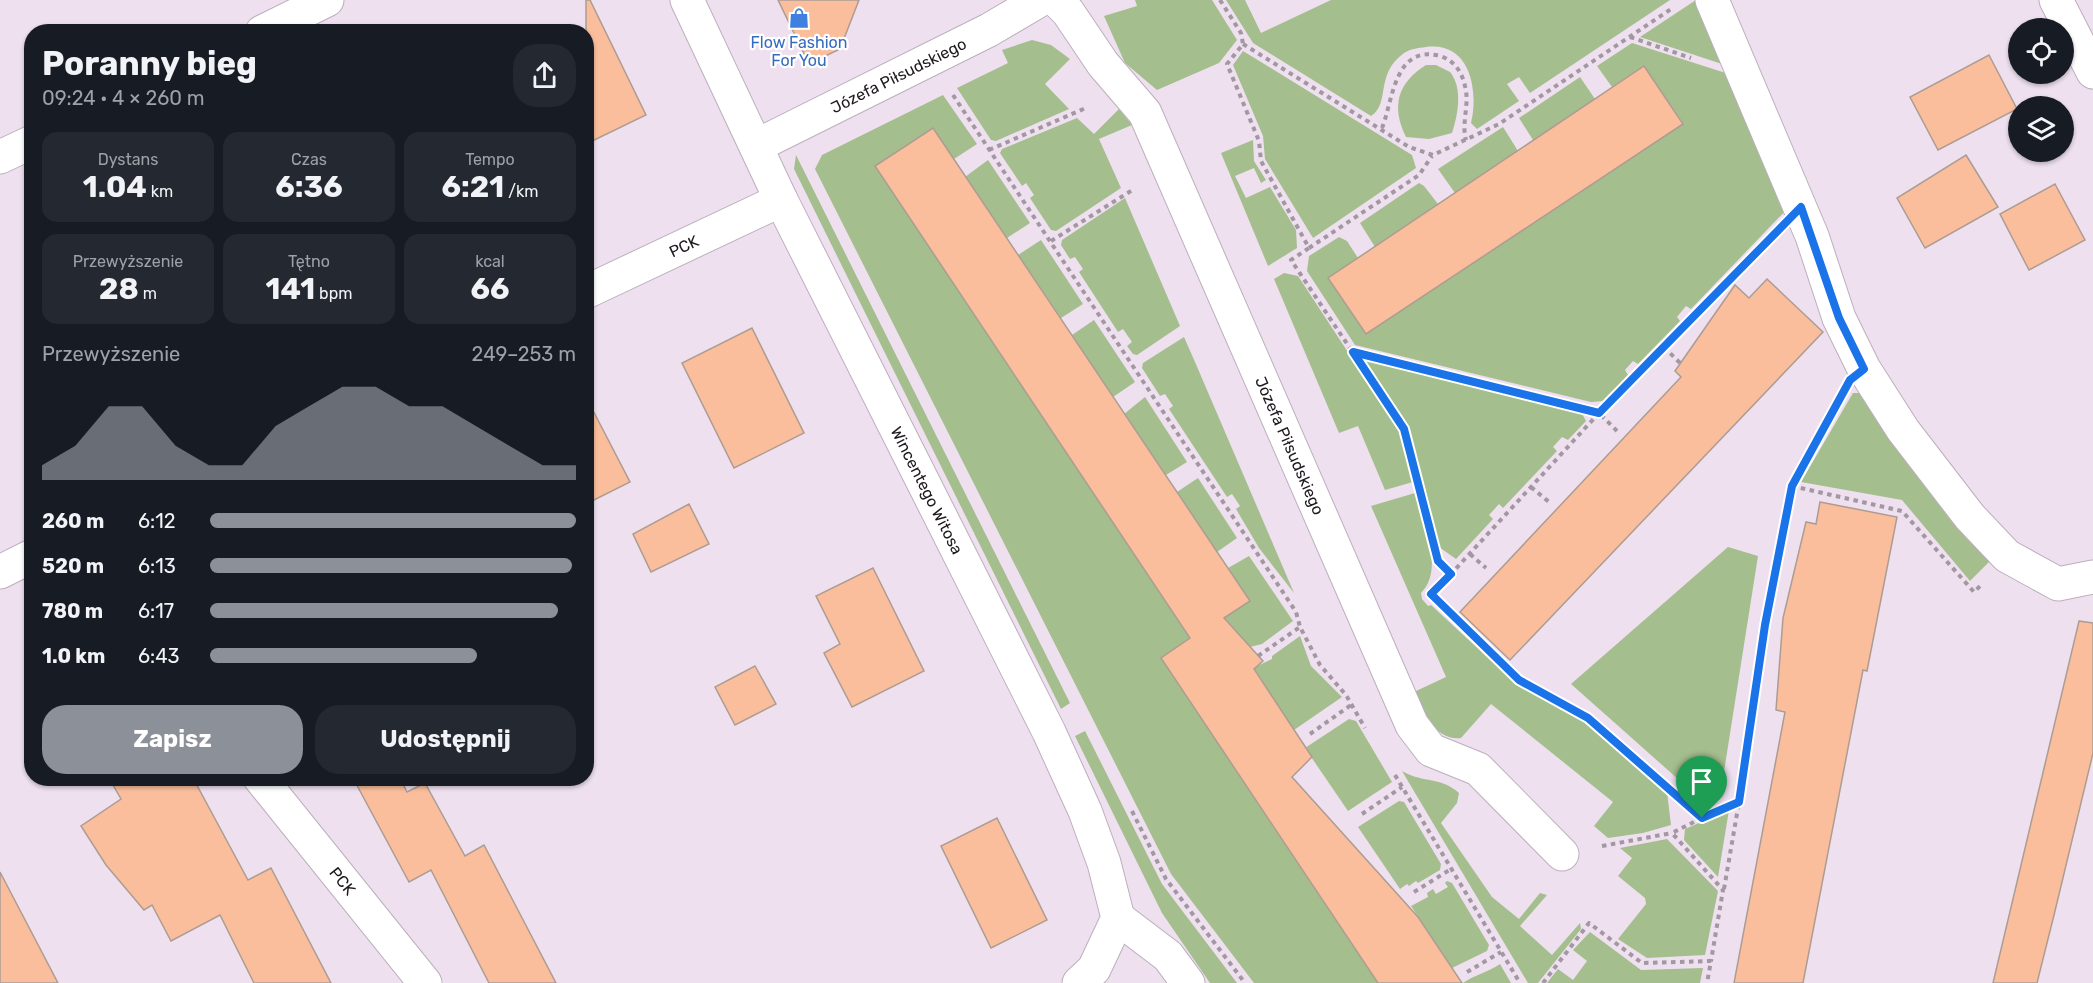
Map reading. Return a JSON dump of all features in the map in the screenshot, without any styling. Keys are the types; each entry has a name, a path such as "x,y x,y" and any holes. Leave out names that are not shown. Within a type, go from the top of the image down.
{"street":[{"path":"278,24 327,0"},
{"name":"Wincentego Witosa","path":"687,0 781,200 1049,732 1085,811 1104,863 1118,918"},
{"name":"Józefa Piłsudskiego","path":"756,146 989,30 1040,0"},
{"name":"Józefa Piłsudskiego","path":"1056,0 1068,12 1103,64 1145,113 1412,725 1431,750 1478,769 1562,854"},
{"path":"1712,0 1801,207 1839,318 1864,369 1909,439 1970,517 2007,556 2058,584 2093,577"},
{"path":"2056,0 2093,72"},
{"path":"0,157 24,146"},
{"name":"PCK","path":"594,288 781,200"},
{"path":"0,572 24,560"},
{"name":"PCK","path":"266,786 425,983"},
{"path":"1079,983 1094,969 1118,918 1168,956 1188,983"}],"path":[{"path":"1220,0 1241,33 1243,44 1409,147 1432,155"},
{"path":"1451,574 1438,561 1404,429 1291,260 1419,175 1432,155 1499,124 1675,6"},
{"path":"1629,37 1745,77"},
{"path":"1243,44 1227,64 1259,141 1261,161 1309,248"},
{"path":"1382,129 1389,111 1393,84 1399,71 1411,61 1425,55 1438,56 1457,66 1465,85 1467,99 1462,128 1466,140"},
{"path":"947,86 1296,612 1300,627 1320,666 1346,695 1368,732"},
{"path":"989,150 1126,90"},
{"path":"1051,241 1123,194 1171,173"},
{"path":"1702,818 1588,718 1519,680 1431,594 1599,413 1801,207"},
{"path":"1664,347 1680,363"},
{"path":"1353,352 1599,413 1617,431"},
{"path":"1707,983 1739,802 1765,625 1792,486 1850,380 1864,369"},
{"path":"1792,486 1902,511 1974,592 2007,556"},
{"path":"1531,487 1549,502"},
{"path":"1470,554 1486,568"},
{"path":"1258,656 1300,627"},
{"path":"1310,735 1351,705"},
{"path":"1390,768 1520,983"},
{"path":"1362,814 1402,787"},
{"path":"1562,854 1672,833 1739,802"},
{"path":"1130,807 1167,879 1245,983"},
{"path":"1672,833 1723,890"},
{"path":"1414,892 1451,869"},
{"path":"1543,983 1589,923 1642,963 1711,961"},
{"path":"1467,972 1501,952"}],"green space":[{"path":"1135,0 1212,0 1237,40 1219,63 1157,90 1125,63 1104,16 1137,6"},
{"path":"1226,0 1245,0 1261,33 1331,0 1670,0 1530,93 1519,77 1507,84 1519,101 1477,129 1471,123 1474,96 1468,70 1453,52 1441,47 1426,47 1404,53 1389,70 1380,104 1371,116 1253,43"},
{"path":"1696,0 1731,67 1640,37"},
{"path":"1032,40 1051,45 1070,59 1045,84 1069,109 996,141 991,140 957,88 1008,63 1002,50"},
{"path":"1632,43 1735,76 1788,208 1691,309 1686,306 1677,317 1680,321 1638,364 1633,361 1625,370 1628,375 1604,401 1591,402 1355,345 1307,271 1309,256 1339,237 1347,241 1358,258 1328,278 1366,334 1683,123 1644,66 1612,87 1597,66"},
{"path":"1243,51 1412,155 1416,168 1313,238 1265,159 1263,136 1233,65"},
{"path":"1426,65 1436,65 1450,72 1454,78 1458,101 1454,126 1452,133 1429,139 1406,137 1399,116 1400,96 1409,80"},
{"path":"1580,77 1595,99 1533,140 1519,118"},
{"path":"943,95 977,144 954,159 933,128 1190,638 1161,658 1378,983 1254,983 1171,874 815,169 822,155"},
{"path":"1119,109 1132,125 1099,139 1121,188 1056,231 1051,230 1030,198 1034,195 1026,183 1022,186 1000,153 1002,149 1077,118 1094,134"},
{"path":"1503,127 1518,151 1455,193 1438,169"},
{"path":"1253,140 1254,161 1266,180 1261,183 1254,168 1235,176 1246,198 1270,187 1296,230 1297,248 1268,266 1221,153"},
{"path":"796,155 1070,703 1061,709 794,169"},
{"path":"988,160 1030,223 1007,238 965,177"},
{"path":"1419,183 1438,204 1375,247 1360,223"},
{"path":"1125,198 1180,326 1137,355 1133,354 1127,346 1132,342 1123,329 1118,332 1079,272 1083,269 1075,257 1070,259 1061,245 1062,240"},
{"path":"1041,240 1083,304 1061,318 1018,255"},
{"path":"1284,273 1298,276 1399,430 1413,482 1385,490 1358,426 1339,433 1274,279"},
{"path":"1094,320 1135,382 1113,397 1072,335"},
{"path":"1184,337 1294,593 1259,548 1236,509 1240,506 1232,494 1227,497 1169,409 1173,406 1165,394 1160,396 1142,368 1143,363"},
{"path":"1365,361 1581,412 1586,421 1568,440 1562,437 1553,447 1557,451 1503,508 1499,504 1489,515 1493,519 1456,559 1439,547 1409,427"},
{"path":"1853,393 1861,393 1994,557 1970,581 1902,500 1801,482"},
{"path":"1145,397 1187,462 1166,475 1124,414"},
{"path":"1198,478 1237,538 1217,552 1177,492"},
{"path":"1415,493 1427,531 1432,558 1428,583 1421,593 1422,599 1513,681 1580,718 1667,792 1671,825 1643,833 1608,838 1594,826 1613,802 1491,704 1461,738 1444,735 1431,723 1414,692 1446,677 1371,506"},
{"path":"1728,547 1758,556 1720,797 1705,803 1571,684"},
{"path":"1249,556 1293,621 1262,644 1250,647 1221,620 1250,601 1228,568"},
{"path":"1300,636 1311,666 1342,697 1294,730 1253,668 1272,659 1272,656"},
{"path":"1349,719 1356,721 1392,782 1348,811 1305,748"},
{"path":"1085,731 1162,884 1237,983 1210,983 1162,913 1075,736"},
{"path":"1402,771 1418,778 1445,784 1459,793 1457,803 1441,823 1492,897 1519,919 1540,893 1547,895 1520,926 1552,955 1580,923 1581,929 1538,983 1528,983"},
{"path":"1399,801 1404,802 1441,864 1440,870 1418,883 1416,881 1409,886 1407,884 1400,889 1358,827"},
{"path":"1729,810 1718,877 1684,840 1685,829"},
{"path":"1667,839 1718,891 1705,955 1647,958 1618,939 1646,904 1645,898 1618,876 1632,858 1620,848"},
{"path":"1447,881 1452,883 1489,945 1487,951 1452,968 1411,906 1428,897 1427,893 1433,889 1436,894 1448,887 1445,883"},
{"path":"1590,932 1641,970 1703,968 1700,983 1547,983 1558,969 1573,980 1587,961 1573,950"},
{"path":"1500,964 1511,983 1463,983 1491,969"}],"building":[{"path":"586,0 590,0 646,115 594,140 594,24 586,24"},
{"path":"778,0 859,0 840,49 809,64"},
{"path":"1989,55 2010,96 2008,96 2008,114 1938,150 1910,97"},
{"path":"1644,66 1683,124 1366,334 1328,278"},
{"path":"933,128 1250,601 1224,618 1263,661 1254,669 1312,757 1292,777 1418,917 1462,983 1378,983 1161,658 1190,638 875,166"},
{"path":"1966,155 1998,207 1925,248 1897,198"},
{"path":"2055,184 2085,240 2029,270 2000,214"},
{"path":"1767,279 1823,332 1510,660 1460,612 1681,377 1675,371 1735,285 1749,298"},
{"path":"752,328 804,433 734,468 682,363"},
{"path":"594,412 630,482 594,500"},
{"path":"1820,502 1897,517 1867,671 1863,670 1803,983 1734,983 1785,712 1776,710 1783,618 1806,522 1816,524"},
{"path":"689,504 709,544 651,572 633,534"},
{"path":"873,568 924,671 852,707 824,653 840,644 816,596"},
{"path":"2079,621 2093,623 2093,753 2037,983 1993,983"},
{"path":"755,666 776,704 735,725 715,687"},
{"path":"114,786 197,786 248,880 271,868 331,983 254,983 220,915 171,941 152,905 144,910 106,865 81,826 121,799"},
{"path":"357,786 404,786 407,792 419,786 427,786 465,856 484,845 556,983 489,983 431,870 409,882"},
{"path":"997,818 1047,920 991,948 941,846"},
{"path":"0,872 58,983 0,983"}],"place":[{"name":"Flow Fashion For You","path":"799,18"}],"route":[{"path":"1801,207 1839,318 1864,369 1850,380 1792,486 1765,625 1739,802 1702,818 1588,718 1519,680 1431,594 1451,574 1438,561 1404,429 1353,352 1599,413 1801,207"}]}
